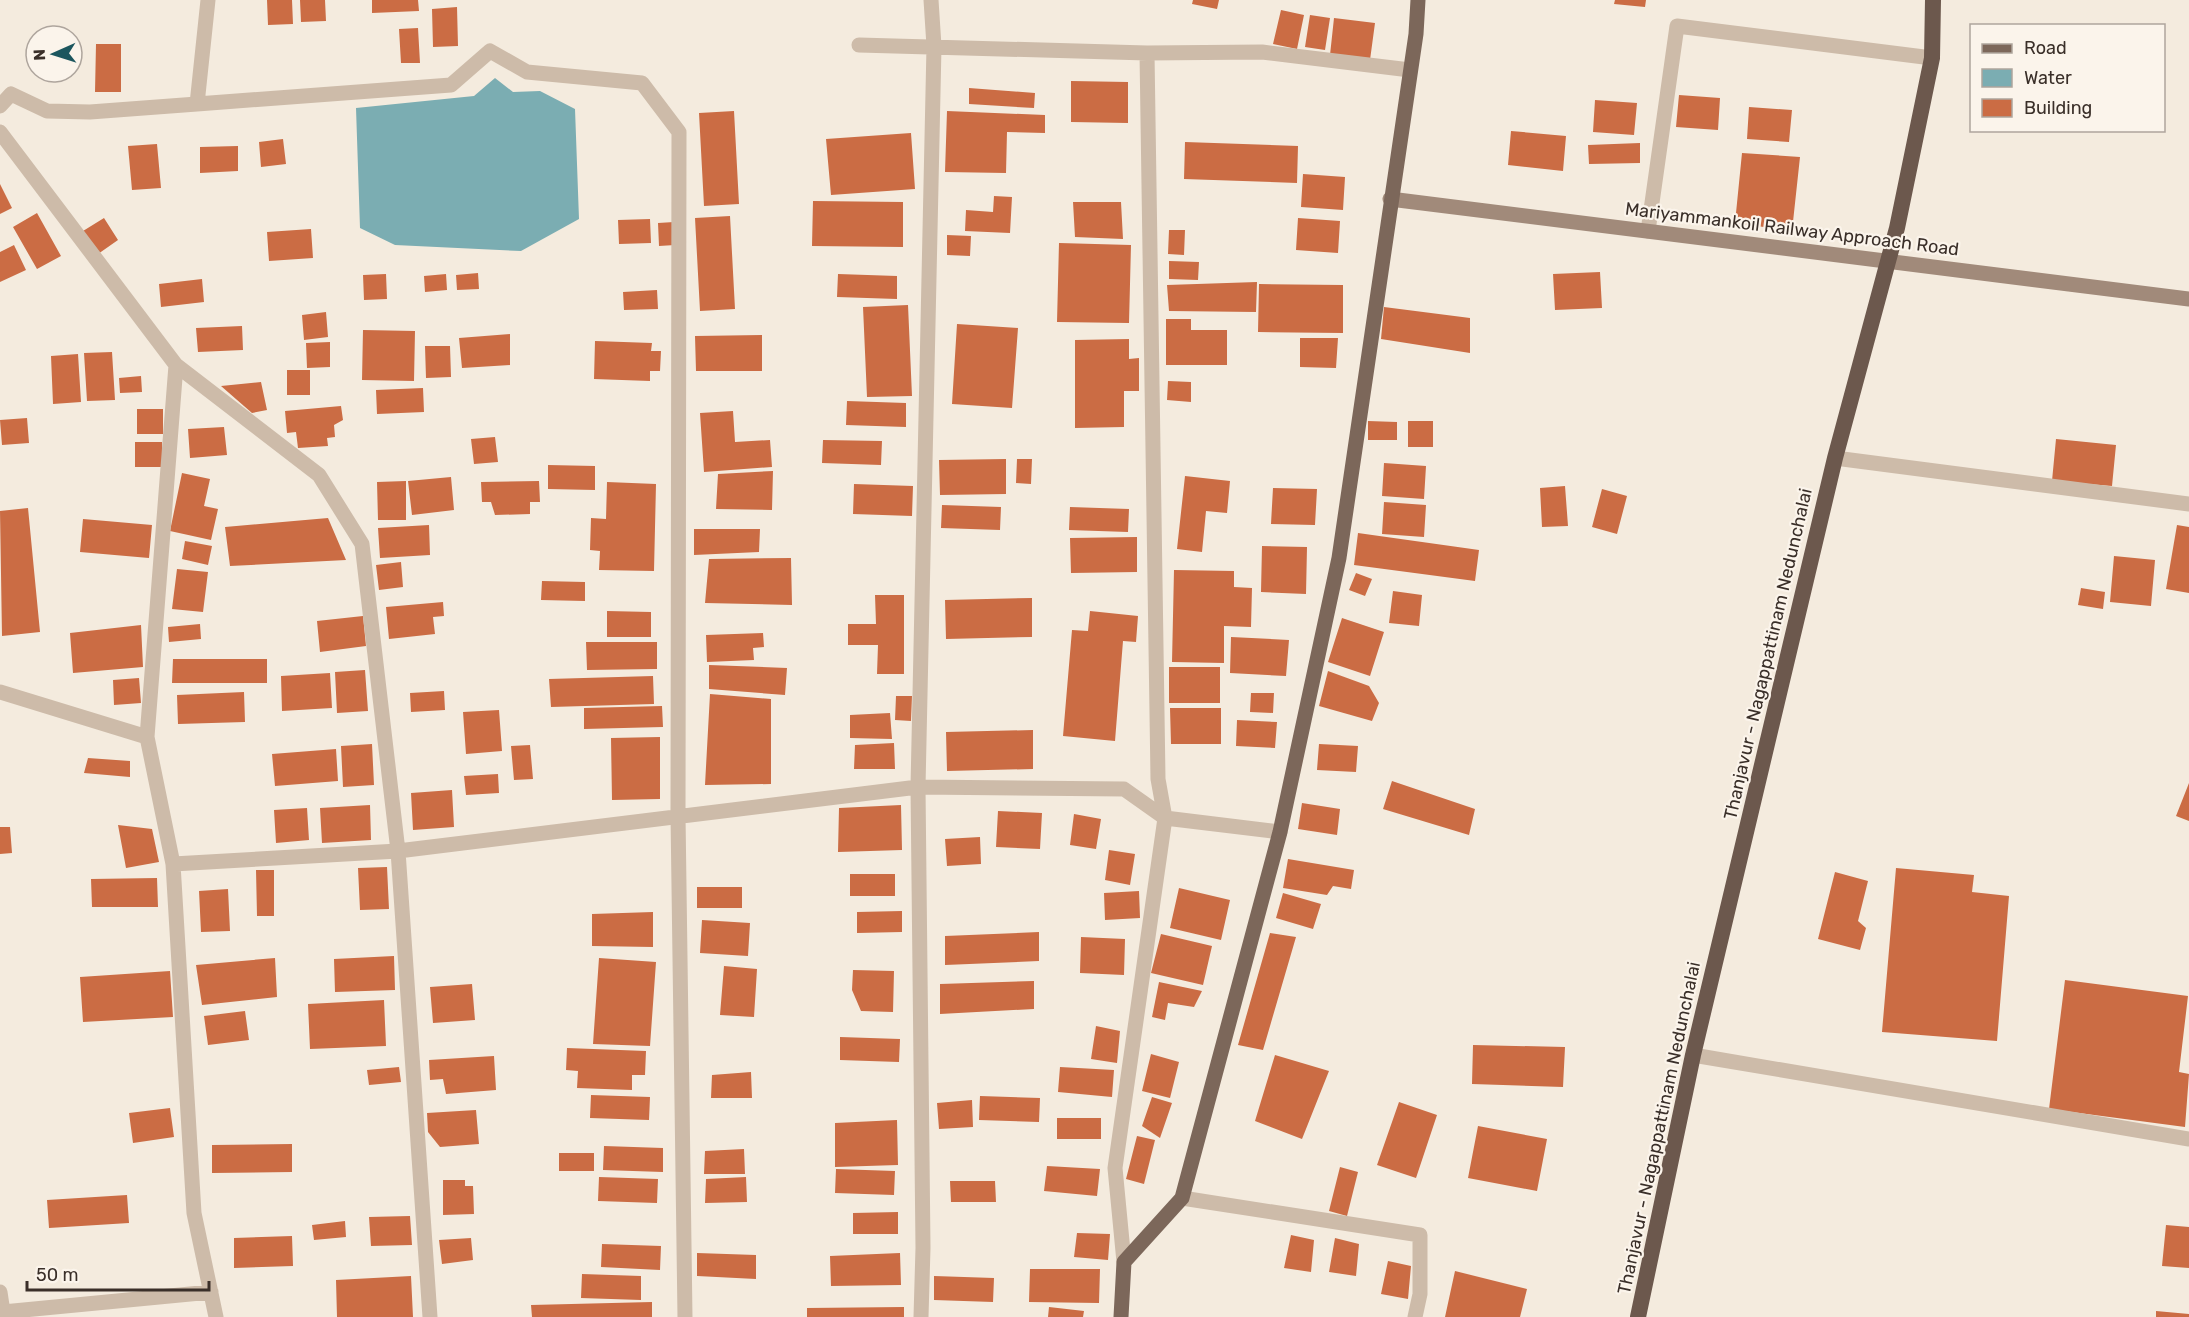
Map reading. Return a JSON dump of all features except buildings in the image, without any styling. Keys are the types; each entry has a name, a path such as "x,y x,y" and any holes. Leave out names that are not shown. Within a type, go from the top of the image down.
{"highway":[{"name":"Thanjavur - Nagappattinam Nedunchalai","path":"1638,1317 1693,1055 1835,458 1889,261 1932,58 1933,0"}],"main road":[{"path":"1120,1317 1124,1262 1182,1198 1280,832 1339,558 1410,70 1418,0"},
{"name":"Mariyammankoil Railway Approach Road","path":"1390,199 2189,299"}],"street":[{"path":"197,105 208,0"},
{"path":"921,1317 923,1248 918,787 934,45 931,0"},
{"path":"1648,231 1677,26 1932,58"},
{"path":"859,45 934,45 1147,54 1262,52 1410,70"},
{"path":"0,106 11,94 47,111 90,112 451,85 490,51 527,72 642,83 679,132 678,815 685,1317"},
{"path":"1124,1262 1115,1167 1165,818 1158,767 1147,54"},
{"path":"0,132 176,365 319,475 362,544 398,851 430,1317"},
{"path":"176,365 147,737 173,864 194,1213 216,1317"},
{"path":"1835,458 2189,504"},
{"path":"0,692 147,737"},
{"path":"173,864 398,851 918,787 1124,789 1165,818 1280,832"},
{"path":"1693,1055 2189,1139"},
{"path":"1182,1198 1420,1235 1420,1294 1415,1317"},
{"path":"0,1292 4,1315 211,1292"}],"water":[{"path":"495,78 513,92 540,91 575,109 579,219 521,251 395,245 360,228 356,108 474,96"}]}
